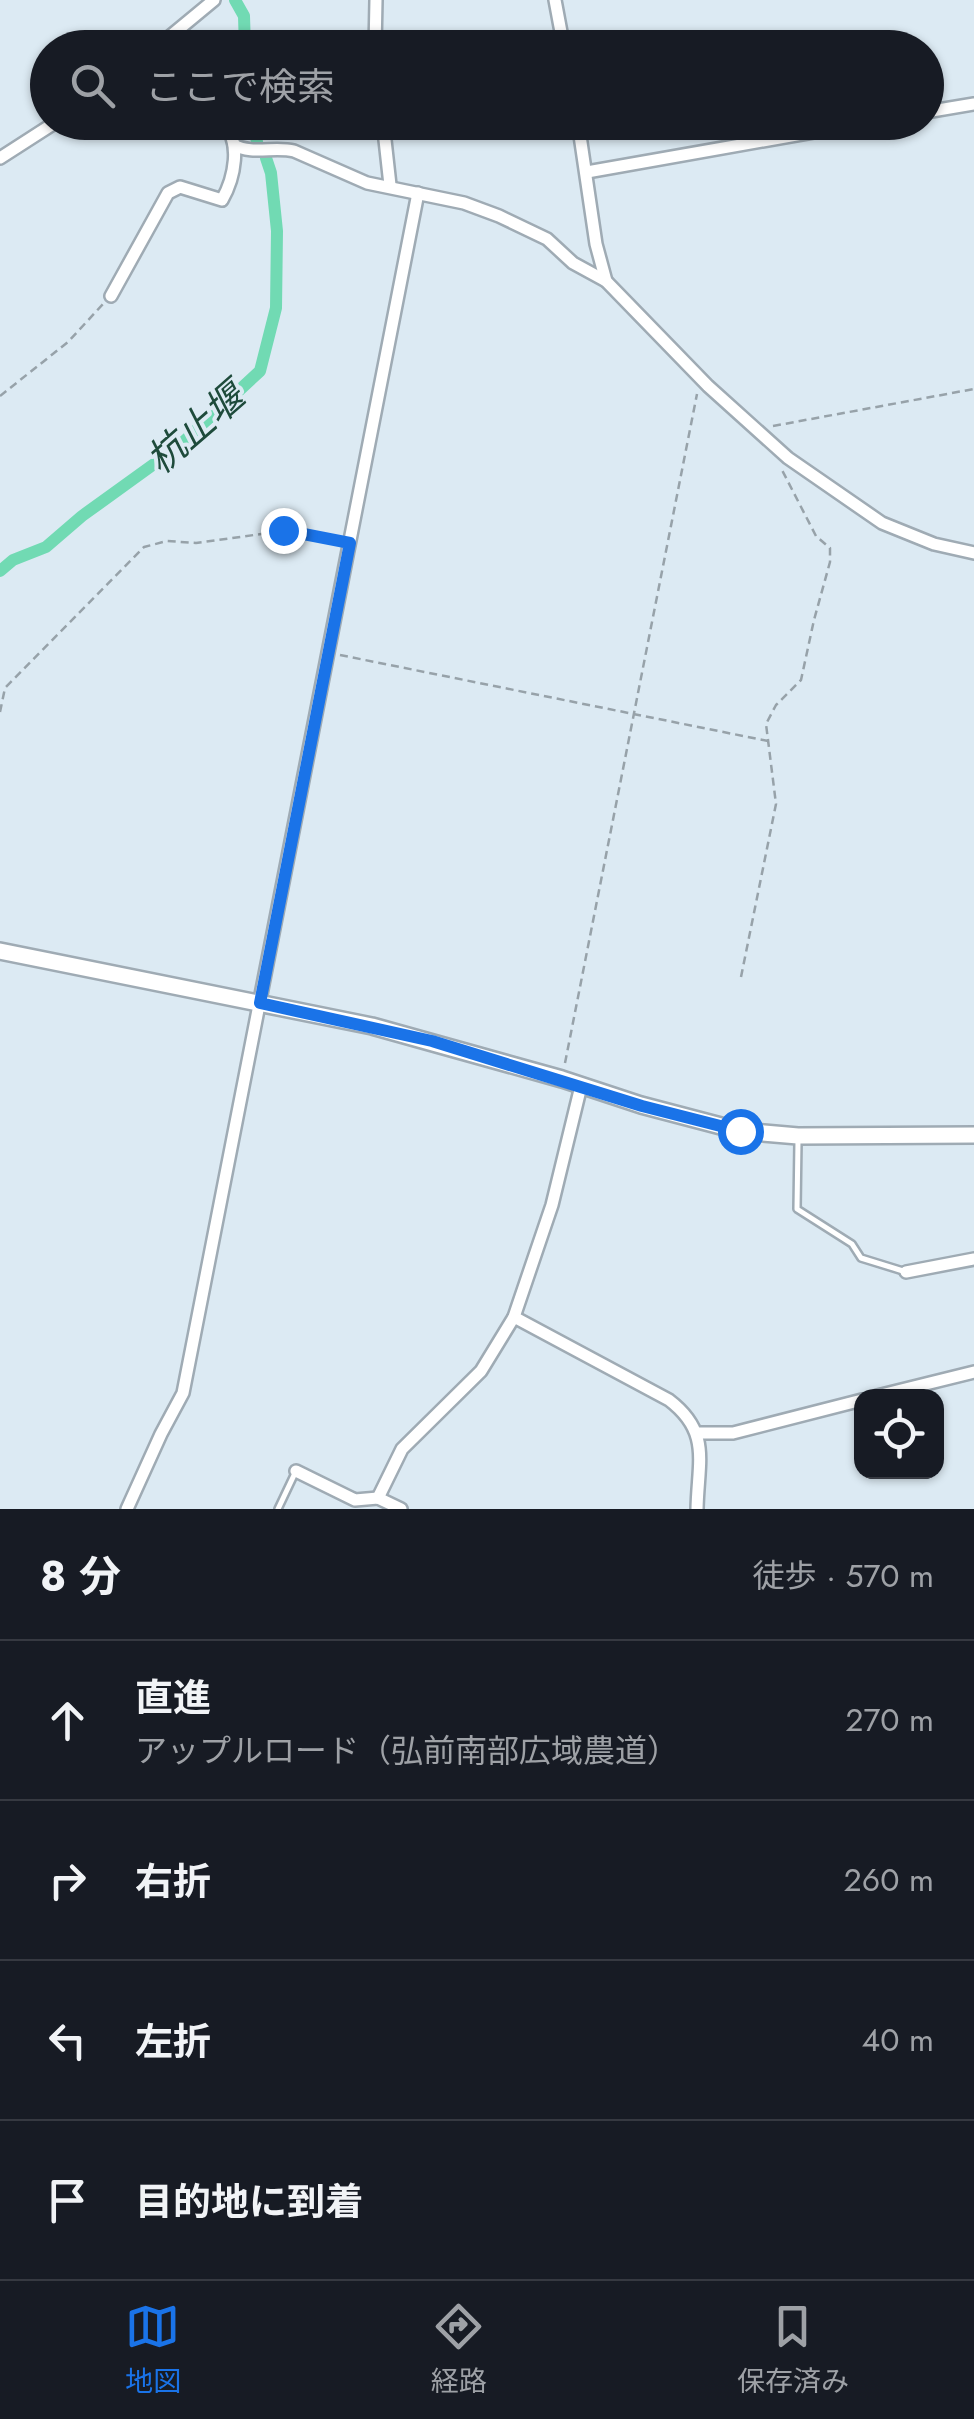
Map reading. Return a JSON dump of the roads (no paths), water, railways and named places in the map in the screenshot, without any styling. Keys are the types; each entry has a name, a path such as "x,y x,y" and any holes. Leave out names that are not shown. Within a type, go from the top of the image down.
{"street":[{"path":"178,30 214,0"},
{"path":"375,30 376,0"},
{"path":"555,0 561,30"},
{"path":"944,109 974,104"},
{"path":"0,158 30,139"},
{"path":"111,296 168,193 180,187 222,200 231,186 232,140"},
{"path":"386,140 390,186"},
{"path":"581,140 596,244 606,281"},
{"path":"587,172 768,140"},
{"path":"234,145 242,150 284,148 367,183 464,203 547,239 573,263 606,281 700,378 788,458 882,523 934,544 974,552"},
{"path":"127,1509 183,1393 418,193"},
{"path":"0,952 372,1026 705,1124 798,1136 974,1136"},
{"path":"378,1498 402,1448 480,1371 514,1317 552,1206 581,1086"},
{"path":"906,1272 974,1259"},
{"path":"514,1317 669,1400 684,1412 699,1433 697,1509"},
{"path":"906,1389 974,1372"},
{"path":"699,1433 732,1432 854,1402"},
{"path":"296,1471 356,1500 378,1498 401,1509"}],"lane":[{"path":"798,1136 797,1209 852,1244 860,1258 906,1272"},
{"path":"278,1509 296,1471"}],"waterway":[{"name":"杭止堰","path":"235,0 244,16 244,30"},
{"name":"杭止堰","path":"257,140 258,147"},
{"name":"杭止堰","path":"0,571 13,560 46,547 179,446 260,371 276,308 277,231 266,158"}]}
